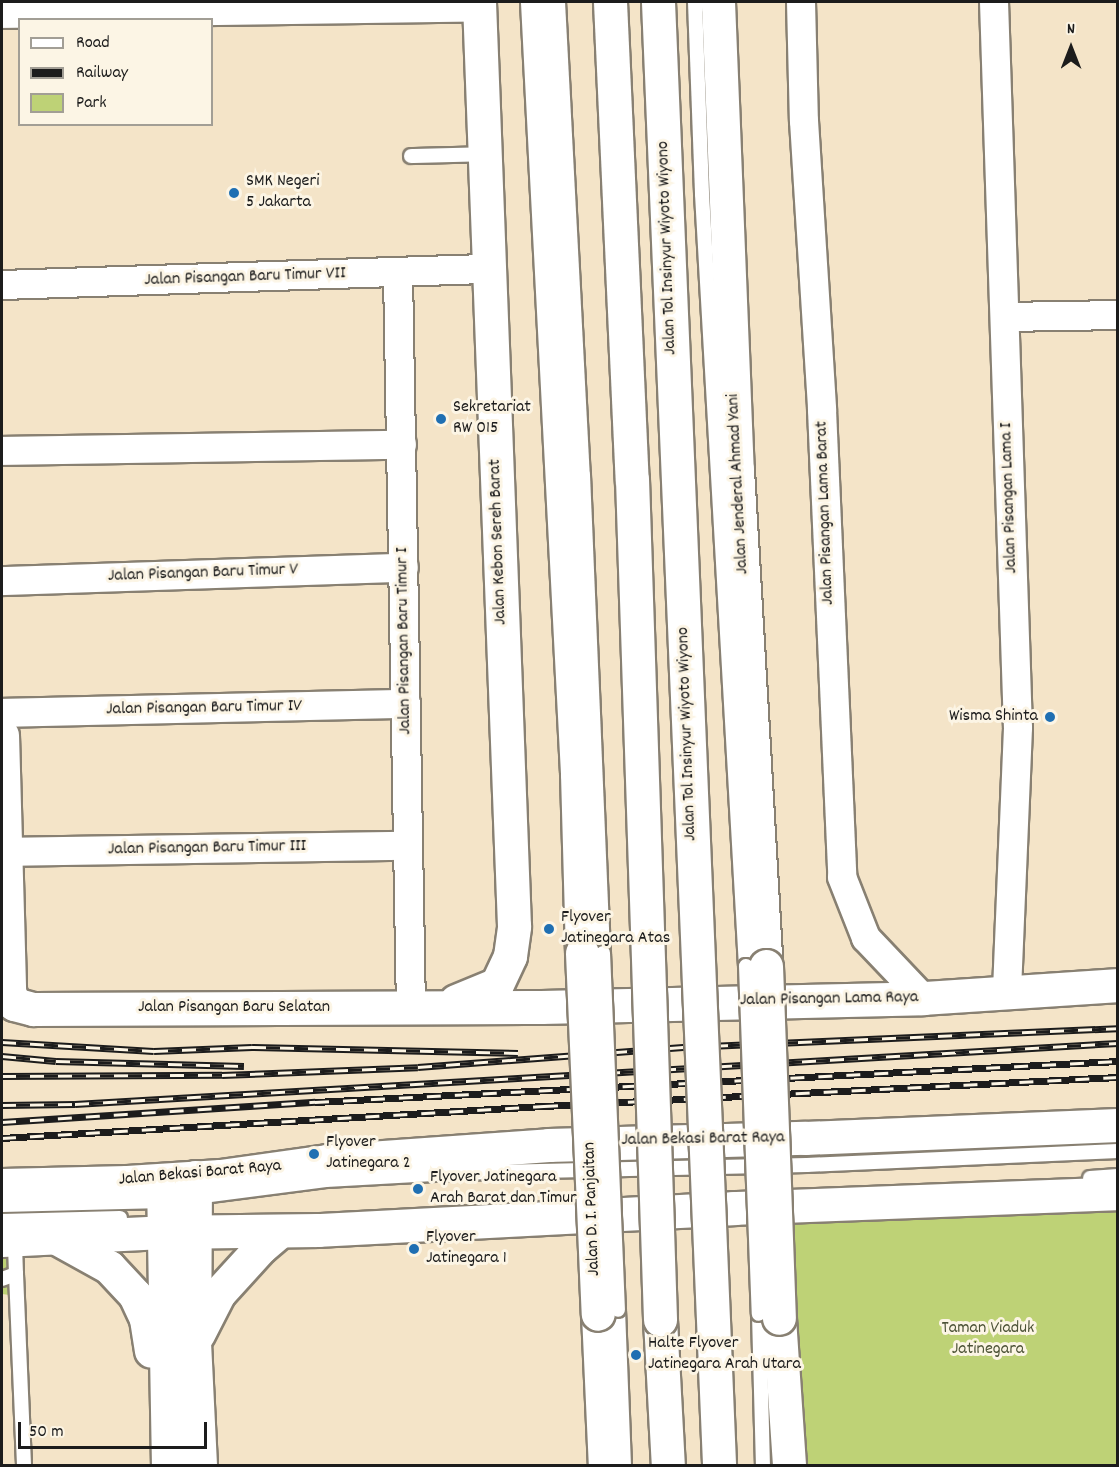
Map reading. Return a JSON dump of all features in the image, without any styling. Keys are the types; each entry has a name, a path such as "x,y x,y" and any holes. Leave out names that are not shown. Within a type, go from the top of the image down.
{"main road":[{"path":"537,2 577,774 593,953"},
{"path":"610,2 632,479 668,1466"},
{"name":"Jalan Tol Insinyur Wiyoto Wiyono","path":"658,2 719,1466"},
{"name":"Jalan Jenderal Ahmad Yani","path":"712,3 737,470 756,966"},
{"name":"Jalan Kebon Sereh Barat","path":"426,1008 497,984 510,956 514,926 479,4"},
{"name":"Jalan Pisangan Baru Selatan","path":"2,735 4,925 9,992 7,1002 33,1010 223,1006 426,1008 541,1006"},
{"name":"Jalan D. I. Panjaitan","path":"593,953 608,1312 605,1466"},
{"path":"756,966 769,1316 789,1466"},
{"name":"Jalan Pisangan Lama Raya","path":"541,1006 923,998 1118,985"},
{"name":"Jalan Bekasi Barat Raya","path":"6,1233 56,1237 176,1209 327,1161 548,1144 805,1138 1118,1125"},
{"name":"Jalan Bekasi Barat Raya","path":"2,1185 176,1209 279,1231 734,1208 1118,1193"},
{"path":"176,1209 194,1342 200,1466"},
{"path":"167,1454 176,1209"},
{"path":"194,1342 219,1293 261,1247 279,1231"},
{"path":"56,1237 109,1267 135,1295 146,1319 167,1454"}],"street":[{"name":"Jalan Pisangan Lama Barat","path":"801,2 804,121 822,410 842,877 866,938 923,998"},
{"name":"Jalan Pisangan Lama I","path":"994,2 1018,728 1007,994"},
{"path":"2,14 479,4"},
{"name":"Jalan Pisangan Baru Timur VII","path":"2,285 489,269"},
{"name":"Jalan Pisangan Baru Timur I","path":"398,273 408,846 426,1008"},
{"path":"1005,317 1118,315"},
{"path":"2,452 402,445"},
{"name":"Jalan Pisangan Baru Timur V","path":"2,581 404,568"},
{"name":"Jalan Pisangan Baru Timur IV","path":"2,713 406,704"},
{"name":"Jalan Pisangan Baru Timur III","path":"5,852 408,846"}],"lane":[{"path":"558,2 583,475 593,953"},
{"path":"712,3 697,43 702,194 756,966"},
{"path":"697,43 712,3"},
{"path":"411,156 485,154"},
{"path":"24,1466 16,1274 6,1233 176,1209 326,1180 452,1173 807,1165 1118,1151"},
{"path":"1076,1179 1118,1176"},
{"path":"691,1194 793,1190"},
{"path":"645,1197 668,1196"},
{"path":"521,1205 622,1199"},
{"path":"2,1205 176,1209"},
{"path":"319,1215 399,1211"},
{"path":"2,1279 16,1274"},
{"path":"608,1312 624,1466"},
{"path":"763,1466 769,1316"}],"green space":[{"name":"Taman Viaduk Jatinegara","path":"1117,1207 1117,1465 804,1465 792,1220 977,1216"},
{"path":"2,1240 15,1240 17,1296 2,1294"}],"railway":[{"path":"2,1076 222,1075 418,1067 686,1047 1118,1028"},
{"path":"2,1042 154,1051 252,1047 518,1053"},
{"path":"2,1105 75,1104 1118,1043"},
{"path":"2,1056 56,1061 244,1066"},
{"path":"2,1122 315,1102 1118,1061"},
{"path":"2,1138 544,1106 1118,1077"}],"place":[{"name":"SMK Negeri 5 Jakarta","path":"234,193"},
{"name":"Sekretariat RW 015","path":"441,419"},
{"name":"Wisma Shinta","path":"1050,717"},
{"name":"Flyover Jatinegara Atas","path":"549,929"},
{"name":"Flyover Jatinegara 2","path":"314,1154"},
{"name":"Flyover Jatinegara Arah Barat dan Timur","path":"418,1189"},
{"name":"Flyover Jatinegara 1","path":"414,1249"},
{"name":"Halte Flyover Jatinegara Arah Utara","path":"636,1355"}]}
